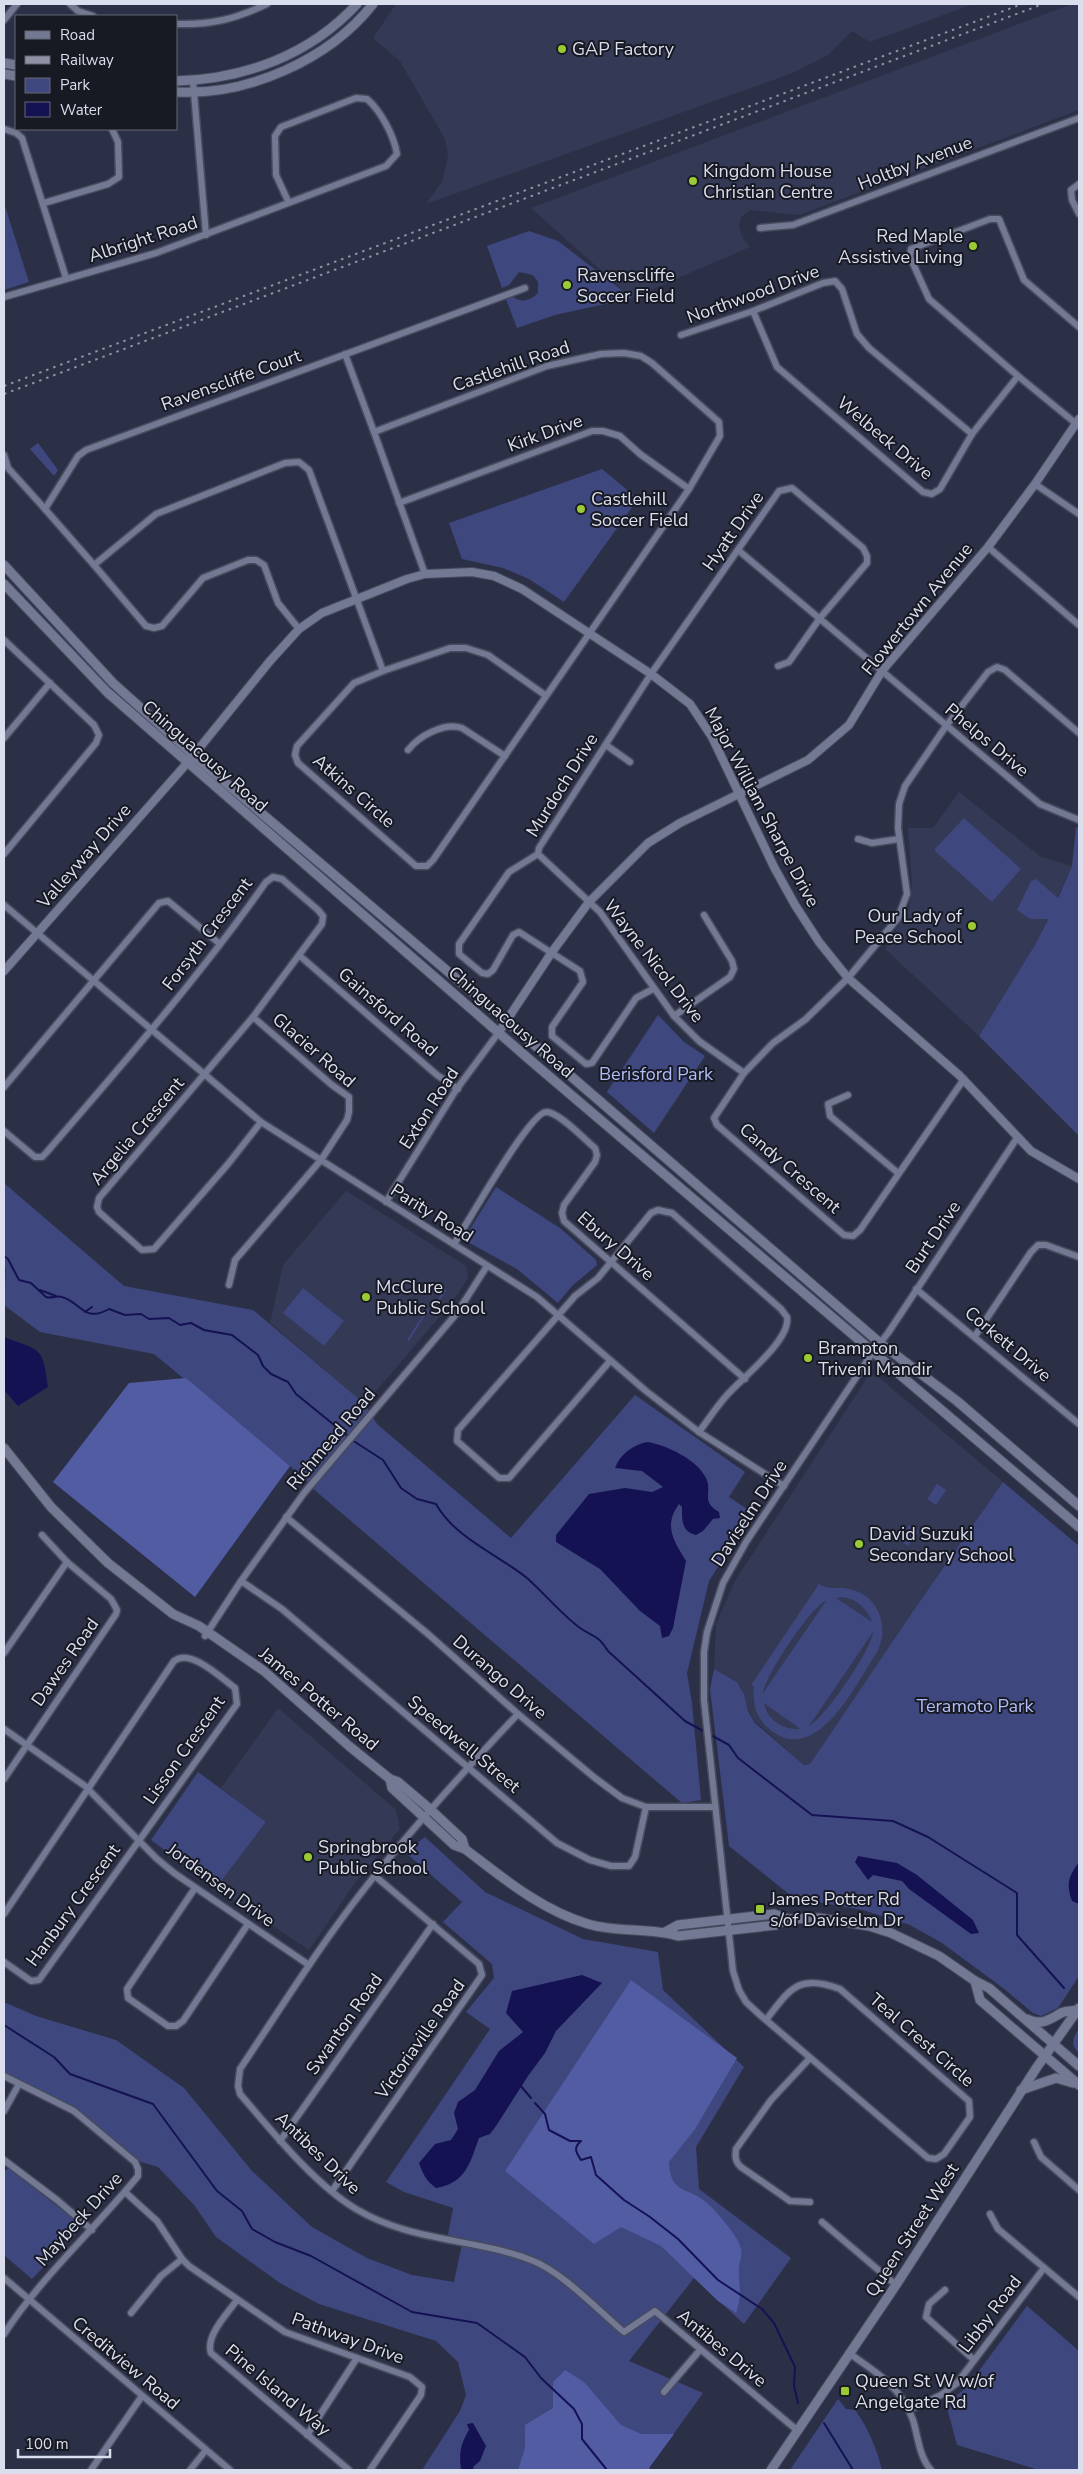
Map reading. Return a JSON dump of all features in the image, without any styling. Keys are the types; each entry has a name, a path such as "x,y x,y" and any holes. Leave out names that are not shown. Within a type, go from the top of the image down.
{"main road":[{"path":"178,82 238,74 266,66 316,39 357,4"},
{"path":"178,92 194,93 246,84 299,63 339,36 373,4"},
{"name":"Chinguacousy Road","path":"4,565 113,683 190,758 499,1032 1079,1528"},
{"name":"Chinguacousy Road","path":"4,584 107,692 190,758 506,1022 880,1344 957,1401 1079,1506"},
{"name":"James Potter Road","path":"4,1448 51,1507 108,1563 184,1620 194,1623 207,1634 264,1671 390,1780 392,1788 428,1813 454,1845 465,1849 521,1892 562,1914 588,1924 617,1929 665,1932 678,1936 776,1925 787,1919"},
{"name":"James Potter Road","path":"665,1932 678,1925 774,1914 787,1919 819,1918 876,1928 938,1956 974,1981 989,1988 1079,2066"},
{"path":"974,1981 980,2000 1079,2086"},
{"path":"1019,2014 1038,2022 1053,2019 1062,2013 1079,2009"},
{"name":"Queen Street West","path":"772,2470 896,2285 1021,2090 1079,2009"},
{"path":"1021,2090 1056,2078 1064,2079 1079,2086"}],"street":[{"path":"4,20 16,4"},
{"path":"70,4 78,11 90,15"},
{"path":"178,24 202,24 236,18 267,4"},
{"path":"193,81 206,235"},
{"name":"Albright Road","path":"4,297 156,253 206,235 386,166 397,154 396,145 386,125 367,99 356,98 281,127 275,136 276,175 289,203"},
{"name":"Holtby Avenue","path":"760,228 793,226 1079,118"},
{"path":"4,129 16,133 22,138 66,278"},
{"path":"44,203 108,184 119,177 118,142 112,130"},
{"path":"1079,184 1071,190 1072,200 1079,214"},
{"path":"1078,423 1018,376 929,300 910,257 911,249 990,219 999,219 1024,280 1079,327"},
{"name":"Northwood Drive","path":"681,335 753,311 823,283 835,281 842,289 857,334 869,348 972,434"},
{"name":"Ravenscliffe Court","path":"45,509 78,456 86,450 525,288"},
{"name":"Welbeck Drive","path":"753,311 777,367 923,492 932,494 940,489 972,434 1018,376"},
{"name":"Castlehill Road","path":"374,432 547,366 601,354 624,353 641,356 719,422 720,436 689,489 589,632"},
{"path":"344,354 425,574"},
{"name":"Flowertown Avenue","path":"499,1032 552,952 589,902 648,843 680,823 808,760 849,725 882,671 988,547 1078,423"},
{"name":"Kirk Drive","path":"399,503 592,431 603,431 620,436 640,454 689,489"},
{"path":"4,455 8,468 94,564 146,626 154,628 162,626 203,578 248,560 256,560 264,565 278,603 300,629"},
{"path":"94,564 156,514 285,463 299,462 309,470 383,671"},
{"path":"1035,484 1079,514"},
{"name":"Hyatt Drive","path":"651,674 779,490 792,488 864,548 867,563 820,618 789,662 778,666"},
{"path":"988,547 1079,625"},
{"name":"Phelps Drive","path":"738,550 1040,804 1079,820"},
{"name":"Major William Sharpe Drive","path":"190,758 270,661 300,629 322,614 356,598 425,574 472,572 494,576 522,589 651,674 690,704 700,716 712,737 795,905 819,942 848,978 964,1080 1030,1151 1079,1179"},
{"name":"Atkins Circle","path":"545,695 488,655 466,648 450,648 354,683 297,746 295,755 298,763 416,866 427,866 505,756 589,632"},
{"path":"4,640 97,728 99,738 4,854"},
{"name":"Candy Crescent","path":"964,1080 854,1236 844,1235 717,1125 714,1118 716,1112 744,1073 773,1043 806,1019 848,978 891,929 905,905 907,884 899,839 899,804 905,786 946,726 988,672 997,666 1005,670 1079,733"},
{"name":"Murdoch Drive","path":"589,902 538,854 539,848 651,674"},
{"path":"4,738 50,683"},
{"path":"408,750 414,741 442,728 455,726 462,728 505,756"},
{"path":"606,745 630,762"},
{"name":"Valleyway Drive","path":"4,971 190,758"},
{"path":"858,839 872,843 899,839"},
{"path":"538,854 509,872 459,944 459,954 482,973 488,974 494,970 513,935 518,932 580,971 583,982 552,1027 552,1036 586,1064 592,1063 636,998 653,989"},
{"name":"Forsyth Crescent","path":"4,1131 35,1156 42,1156 151,1030 220,944 266,882 273,877 279,878 323,916 322,924 254,1017 204,1075"},
{"path":"4,1087 163,900 172,904 220,944"},
{"name":"Wayne Nicol Drive","path":"589,902 600,912 674,1016 698,1041 744,1073"},
{"name":"Parity Road","path":"4,905 36,934 261,1122 537,1297 610,1361 699,1432 784,1486"},
{"path":"674,1016 730,977 734,969 732,961 704,915"},
{"name":"Gainsford Road","path":"300,956 437,1074 458,1089"},
{"name":"Glacier Road","path":"254,1017 332,1085 349,1097 350,1105 347,1120 321,1160"},
{"name":"Exton Road","path":"386,1202 458,1089 499,1032"},
{"name":"Argelia Crescent","path":"204,1075 97,1202 99,1212 142,1250 154,1250 228,1164 261,1122"},
{"path":"848,1095 828,1104 830,1116 898,1174"},
{"name":"Ebury Drive","path":"454,1244 517,1143 541,1113 551,1112 595,1148 597,1155 595,1162 564,1205 562,1218 745,1379"},
{"name":"Burt Drive","path":"873,1352 1017,1138"},
{"path":"229,1285 235,1260 321,1160"},
{"path":"610,1361 509,1478 499,1478 459,1444 456,1437 458,1430 575,1296 598,1278 650,1213 665,1210 672,1213 781,1309 787,1317 785,1331 745,1379 728,1394 699,1432"},
{"path":"975,1336 1031,1252 1038,1245 1046,1245 1079,1257"},
{"name":"Richmead Road","path":"207,1634 286,1516 457,1313 487,1266"},
{"name":"Corkett Drive","path":"916,1289 1079,1424"},
{"name":"Daviselm Drive","path":"727,1919 706,1719 704,1652 713,1610 723,1583 738,1554 873,1352"},
{"name":"Durango Drive","path":"286,1516 428,1634 518,1714 622,1798 646,1807 715,1807"},
{"name":"Dawes Road","path":"26,1745 117,1610 111,1599 67,1562 42,1535"},
{"path":"4,1653 67,1562"},
{"name":"Speedwell Street","path":"241,1581 282,1609 557,1843 575,1854 611,1866 624,1868 633,1863 646,1807"},
{"name":"Lisson Crescent","path":"87,1788 177,1658 192,1657 235,1688 238,1704 138,1840"},
{"name":"Antibes Drive","path":"518,1714 468,1767 375,1876 309,1965 240,2069 238,2077 240,2094 280,2140 332,2191 356,2209 391,2226 421,2236 529,2259 546,2266 624,2332 655,2311 798,2431"},
{"name":"Jordensen Drive","path":"4,1729 87,1788 138,1840 174,1873 309,1965"},
{"path":"4,1779 26,1745"},
{"path":"4,1914 87,1788"},
{"name":"Hanbury Crescent","path":"4,1962 31,1981 39,1980 138,1840"},
{"name":"Victoriaville Road","path":"332,2191 481,1979 482,1971 479,1964 375,1876"},
{"path":"195,1888 127,1989 128,1998 168,2026 176,2026 183,2021 248,1924"},
{"name":"Teal Crest Circle","path":"727,1919 733,1971 738,1990 746,2002 766,2020 810,2058 928,2158 936,2159 944,2154 970,2117 970,2101 840,1989 818,1983 798,1984 786,1994 766,2020"},
{"name":"Swanton Road","path":"280,2140 433,1924"},
{"path":"810,2058 771,2100 736,2149 735,2156 737,2164 790,2201 810,2202"},
{"name":"Maybeck Drive","path":"4,2076 74,2111 135,2162 138,2169 138,2176 92,2230 28,2298 4,2334"},
{"path":"4,2111 20,2084"},
{"path":"1034,2142 1041,2158 1079,2190"},
{"path":"4,2160 57,2200 92,2230"},
{"name":"Pathway Drive","path":"125,2192 157,2221 182,2259 237,2300 292,2336 410,2377 422,2387 421,2395 370,2470"},
{"path":"990,2214 998,2229 1079,2297"},
{"path":"822,2222 896,2285"},
{"path":"131,2313 161,2276 182,2259"},
{"name":"Libby Road","path":"909,2410 957,2383 1044,2268"},
{"name":"Creditview Road","path":"4,2278 230,2470"},
{"path":"945,2290 929,2304 926,2317 974,2360"},
{"name":"Pine Island Way","path":"237,2300 212,2339 211,2353 349,2470"},
{"path":"664,2392 700,2350"},
{"path":"850,2354 890,2383 909,2410 923,2457 931,2470"},
{"path":"307,2435 357,2358"},
{"path":"91,2470 142,2396"},
{"path":"190,2470 206,2450"}],"shaded area":[{"path":"396,4 973,4 870,42 852,31 828,55 790,74 426,204 443,180 448,155 445,139 400,61 373,38"},
{"path":"1072,4 1079,4 1079,110 799,215 750,210 741,217 739,227 743,239 750,247 632,298 531,208"},
{"name":"Our Lady of Peace School","path":"959,792 1041,857 1072,866 1036,943 979,1036 885,949 909,908 912,883 908,828 933,828"},
{"name":"McClure Public School","path":"346,1191 466,1266 468,1278 452,1302 365,1404 270,1323 283,1265"},
{"name":"David Suzuki Secondary School","path":"869,1375 877,1376 1003,1482 810,1764 804,1765 754,1720 746,1705 741,1687 734,1680 714,1669 716,1624 735,1581"},
{"path":"186,1378 290,1466 195,1597 53,1482 129,1383"},
{"name":"Springbrook Public School","path":"278,1708 396,1810 400,1829 354,1884 309,1950 216,1888 265,1823 221,1788"},
{"path":"631,1980 737,2058 695,2129 669,2162 670,2173 676,2185 707,2203 727,2225 739,2244 742,2254 739,2268 740,2295 736,2313 718,2301 661,2246 621,2227 594,2244 505,2171"},
{"path":"565,2370 584,2382 621,2425 641,2434 674,2434 649,2468 651,2470 518,2470 525,2448 525,2425 553,2408 553,2382"}],"green space":[{"path":"4,203 29,282 4,290"},
{"path":"529,231 558,241 632,298 555,315 517,328 506,299 513,297 526,300 532,298 538,293 538,282 533,275 519,272 509,285 502,288 487,246"},
{"path":"38,443 58,470 54,476 30,449"},
{"path":"602,469 638,499 564,602 529,579 503,568 462,559 449,523"},
{"path":"964,818 1021,869 992,902 934,850"},
{"path":"1076,827 1079,828 1079,1136 979,1036 1036,943 1048,919 1030,919 1017,910 1031,881 1036,879 1058,898 1072,866"},
{"name":"Berisford Park","path":"658,1015 684,1042 705,1056 654,1133 607,1092"},
{"path":"4,1183 124,1286 253,1310 365,1404 377,1424 511,1538 635,1395 745,1472 729,1497 753,1513 709,1581 687,1673 692,1703 701,1800 682,1803 318,1493 290,1466 154,1354 40,1332 4,1305 6,1269 4,1265"},
{"path":"496,1187 560,1228 596,1260 597,1265 572,1286 558,1303 517,1269 466,1241 465,1237"},
{"path":"303,1288 344,1321 324,1346 283,1313"},
{"path":"445,1288 446,1291 432,1312 425,1315 409,1341 407,1340 427,1309 431,1311"},
{"name":"Teramoto Park","path":"1003,1482 1079,1546 1079,1976 1058,2008 1041,2016 1033,2013 1003,1988 942,1943 910,1925 863,1910 794,1898 729,1846 710,1689 714,1669 737,1682 744,1694 748,1711 755,1723 804,1765 810,1764"},
{"path":"937,1484 946,1490 936,1505 927,1499"},
{"path":"909,1525 919,1531 908,1546 899,1540"},
{"path":"819,1584 830,1588 845,1588 859,1592 875,1605 882,1624 880,1644 876,1654 846,1702 833,1718 818,1731 803,1738 787,1738 769,1729 761,1720 756,1710 754,1687 751,1685","holes":["836,1598 847,1598 858,1603 870,1616 872,1622","826,1601 763,1692 771,1673 800,1628 819,1605","873,1632 865,1653 836,1698 816,1721 809,1726","764,1703 799,1729 787,1728 777,1723 768,1714"]},
{"path":"198,1772 266,1822 216,1888 151,1840"},
{"path":"425,1837 485,1892 583,1939 658,1952 663,1990 744,2067 696,2147 699,2189 791,2258 744,2324 694,2278 629,2361 703,2393 649,2468 651,2470 422,2470 460,2411 466,2395 458,2362 436,2341 319,2304 280,2283 216,2237 194,2205 158,2167 141,2162 75,2107 4,2072 4,2002 36,2016 116,2040 184,2088 252,2171 312,2227 367,2258 412,2275 454,2282 463,2239 448,2235 453,2208 404,2192 386,2182 490,2029 466,2012 494,1978 492,1964 443,1922 462,1902 405,1852"},
{"path":"1079,2029 1079,2053 1074,2047 1073,2041"},
{"path":"8,2168 79,2223 81,2228 32,2279 4,2255 4,2172"},
{"path":"1027,2306 1079,2351 1079,2470 1039,2470 957,2445 946,2404 967,2387"},
{"path":"838,2399 846,2409 855,2410 860,2417 872,2439 882,2470 790,2470"}],"water":[{"path":"4,1337 32,1348 38,1352 44,1363 48,1387 18,1406 4,1390"},
{"path":"648,1442 664,1446 681,1454 702,1471 708,1483 708,1500 713,1508 719,1512 720,1518 713,1519 703,1531 696,1535 685,1528 682,1521 682,1507 679,1504 674,1512 671,1526 672,1533 686,1561 673,1628 669,1636 662,1638 660,1626 640,1611 600,1569 556,1542 556,1535 589,1494 625,1488 652,1492 663,1487 642,1471 615,1468 620,1458 628,1450"},
{"path":"858,1856 897,1863 917,1875 973,1920 979,1933 971,1934 909,1889 902,1881 873,1875 868,1880 855,1862"},
{"path":"1079,1862 1079,1904 1072,1901 1069,1881 1072,1872"},
{"path":"582,1975 602,1983 556,2031 545,2053 496,2126 490,2134 479,2138 473,2156 460,2177 454,2182 436,2188 425,2177 419,2163 435,2144 451,2140 458,2129 454,2113 458,2102 475,2090 499,2051 523,2032 506,2013 512,1991"},
{"path":"473,2423 486,2446 480,2461 473,2467 474,2470 461,2470 461,2449 469,2430 467,2424"}],"waterway":[{"path":"4,1256 8,1259 19,1280 31,1283 46,1297 62,1297 88,1313 101,1313 109,1309 125,1315 141,1314 149,1319 169,1318 180,1325 191,1323 204,1330 232,1335 258,1355 263,1366 271,1374 288,1382 296,1394 349,1437"},
{"path":"40,1290 56,1296"},
{"path":"85,1312 92,1307"},
{"path":"352,1440 383,1460 401,1488 417,1499 436,1504 454,1527 477,1545 527,1578 559,1610 580,1628 598,1639 608,1651 685,1721 705,1732"},
{"path":"709,1734 729,1745 738,1758 812,1815 893,1821 928,1837 1017,1893 1017,1935 1064,1988"},
{"path":"4,2025 54,2057 70,2074 153,2104 217,2191 242,2211 252,2229 275,2242 311,2256 412,2312 477,2323 525,2357 541,2378 574,2409 582,2424 582,2439 607,2470"},
{"path":"520,2085 531,2098"},
{"path":"535,2103 545,2114 549,2130 570,2141 581,2141 576,2148 577,2152 581,2160 591,2157 596,2175 624,2200 678,2239 718,2280 762,2309 774,2323 795,2367 794,2386 798,2403"},
{"path":"824,2423 853,2470"}],"railway":[{"path":"4,386 1022,4"},
{"path":"4,394 1043,4"}],"place":[{"name":"GAP Factory","path":"562,49"},
{"name":"Kingdom House Christian Centre","path":"693,181"},
{"name":"Red Maple Assistive Living","path":"973,246"},
{"name":"Ravenscliffe Soccer Field","path":"567,285"},
{"name":"Castlehill Soccer Field","path":"581,509"},
{"name":"Our Lady of Peace School","path":"972,926"},
{"name":"McClure Public School","path":"366,1297"},
{"name":"Brampton Triveni Mandir","path":"808,1358"},
{"name":"David Suzuki Secondary School","path":"859,1544"},
{"name":"Springbrook Public School","path":"308,1857"},
{"name":"James Potter Rd s/of Daviselm Dr","path":"760,1909"},
{"name":"Queen St W w/of Angelgate Rd","path":"845,2391"}]}
